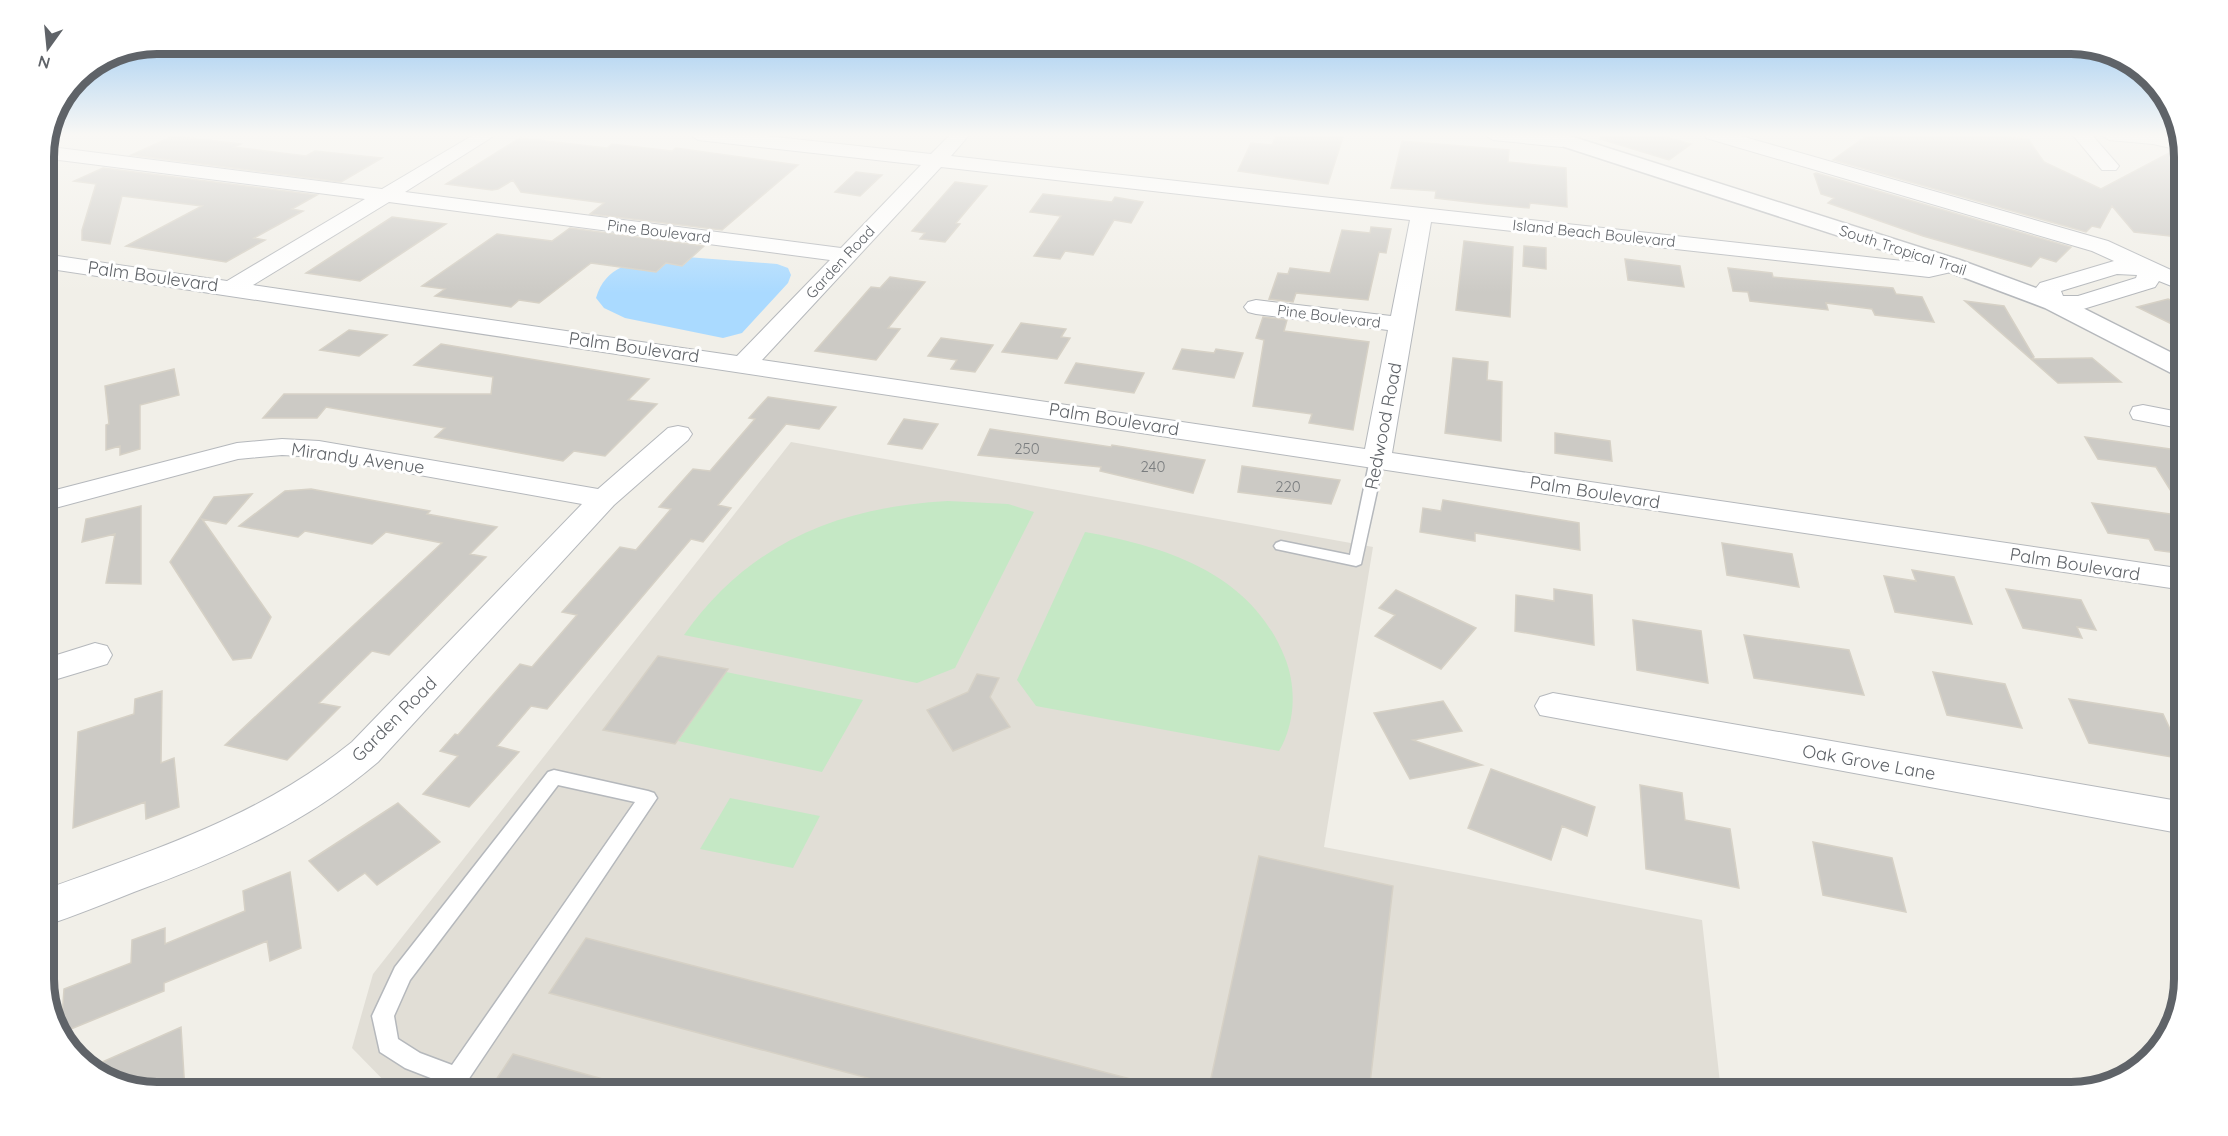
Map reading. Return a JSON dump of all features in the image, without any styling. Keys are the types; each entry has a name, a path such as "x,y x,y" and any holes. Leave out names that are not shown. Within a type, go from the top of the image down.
{"street":[{"name":"Pine Boulevard","path":"322,187 846,255"},
{"path":"232,288 399,187"},
{"name":"Garden Road","path":"745,363 911,187"},
{"name":"Island Beach Boulevard","path":"1180,187 1904,268 1929,270 1952,265"},
{"name":"South Tropical Trail","path":"1709,187 1952,265 2054,303 2174,364"},
{"path":"1896,187 2100,246 2174,279"},
{"name":"Redwood Road","path":"1377,459 1422,214"},
{"name":"Palm Boulevard","path":"54,262 745,363 2174,579"},
{"path":"2150,268 2174,264"},
{"path":"2054,303 2080,303 2146,282 2150,268"},
{"name":"Pine Boulevard","path":"1256,307 1403,325"},
{"path":"2143,413 2174,418"},
{"name":"Garden Road","path":"54,904 246,829 294,804 328,782 365,752 604,499 678,434"},
{"name":"Mirandy Avenue","path":"54,499 237,451 282,447 319,449 604,499"},
{"path":"54,668 95,655"},
{"name":"Oak Grove Lane","path":"1553,706 2174,816"}],"lane":[{"name":"Redwood Road","path":"1281,546 1356,561 1377,459"},
{"path":"447,1082 388,1045 383,1016 402,974 554,777 648,798 454,1082"}],"shaded area":[{"path":"791,442 1373,547 1324,847 1702,920 1720,1082 385,1082 352,1048 373,974"}],"green space":[{"path":"948,501 1008,504 1034,512 955,668 917,683 684,635 709,603 737,576 767,554 799,536 833,522 869,512"},
{"path":"1085,532 1147,546 1176,556 1204,569 1229,585 1252,605 1270,629 1289,670 1293,693 1291,718 1279,751 1036,706 1017,680"},
{"path":"726,672 863,700 822,772 678,741"},
{"path":"730,798 820,816 793,868 700,849"}],"water":[{"path":"661,255 777,264 788,268 791,275 788,283 742,333 723,338 625,318 604,308 596,298 600,287 613,272 630,264"}],"building":[{"path":"95,187 254,187 317,195 292,209 303,211 254,238 265,240 226,262 126,246 202,206 122,196 110,244 82,240 82,230"},
{"path":"469,187 501,187 492,190"},
{"path":"518,187 772,187 722,230 590,214 604,203 521,192"},
{"path":"840,187 869,187 860,196 835,192"},
{"path":"951,187 986,187 956,223 960,224 945,242 920,239 925,233 912,231"},
{"path":"1566,187 1567,207 1530,203 1529,208 1486,204 1435,198 1436,191 1391,188"},
{"path":"1819,187 1864,187 2071,247 2056,262 2040,257 2031,267 1923,236 1828,203 1834,198 1821,194"},
{"path":"1928,187 2097,187 2101,189 2105,187 2174,187 2174,241 2170,236 2134,232 2112,206 2100,228 2092,226 2086,232"},
{"path":"1043,194 1112,202 1115,197 1143,202 1131,223 1114,220 1093,255 1065,251 1060,259 1034,256 1061,216 1030,212"},
{"path":"392,217 446,224 360,281 306,273"},
{"path":"1371,227 1391,229 1386,253 1379,252 1368,300 1296,293 1293,302 1269,299 1278,273 1288,274 1290,268 1330,273 1342,230 1370,233"},
{"path":"570,228 704,246 682,266 666,263 656,272 591,263 539,303 519,300 511,307 435,296 445,289 422,286 497,234 552,241"},
{"path":"1464,241 1513,247 1510,317 1456,310"},
{"path":"1524,246 1546,248 1546,269 1523,266"},
{"path":"1625,259 1680,266 1684,287 1628,280"},
{"path":"1728,268 1772,273 1773,277 1893,288 1896,294 1922,297 1934,322 1875,315 1872,309 1826,303 1828,310 1750,301 1748,292 1733,291"},
{"path":"890,277 925,282 888,328 900,329 876,360 815,351 871,287 880,288"},
{"path":"2168,299 2174,302 2174,325 2137,307"},
{"path":"1965,301 2004,306 2034,357 2032,359 2092,358 2121,382 2058,383"},
{"path":"1263,317 1287,320 1284,331 1369,342 1353,430 1309,423 1312,414 1253,406 1264,340 1256,338"},
{"path":"1021,323 1066,329 1061,337 1070,338 1057,359 1002,352"},
{"path":"349,330 387,335 359,356 320,350"},
{"path":"941,338 993,345 975,372 951,369 957,360 928,356"},
{"path":"441,344 649,379 628,400 657,404 605,456 574,451 563,461 435,437 445,428 326,407 317,418 263,418 284,394 491,394 493,377 414,365"},
{"path":"1182,349 1214,353 1216,349 1243,353 1234,378 1173,369"},
{"path":"1453,358 1488,362 1487,380 1502,382 1501,441 1445,433"},
{"path":"1076,363 1144,373 1134,393 1065,383"},
{"path":"174,369 179,395 140,405 140,449 120,455 120,446 106,450 106,425 109,424 105,386"},
{"path":"768,397 836,407 819,429 786,424 718,505 731,508 703,542 691,539 547,709 531,706 497,746 519,752 469,807 423,794 458,756 440,751 455,734 458,735 520,664 532,667 577,615 562,612 620,547 636,550 671,509 659,507 693,469 710,471 755,419 749,418"},
{"path":"904,419 938,424 922,449 888,444"},
{"path":"990,429 1205,460 1193,493 1100,471 1101,467 978,455"},
{"path":"1555,433 1610,441 1612,461 1555,453"},
{"path":"2085,437 2174,450 2174,496 2156,467 2098,459"},
{"path":"1242,466 1340,480 1331,504 1238,492"},
{"path":"311,489 430,511 427,514 497,527 470,554 486,557 389,655 372,651 319,703 340,707 287,760 225,745 442,543 386,532 372,544 305,531 298,537 239,526 285,491"},
{"path":"252,494 226,524 202,519 271,617 251,658 233,660 170,562 214,497"},
{"path":"1443,500 1579,523 1580,550 1475,533 1475,541 1420,532 1423,508 1441,511"},
{"path":"2092,503 2174,515 2174,553 2155,550 2149,539 2108,533"},
{"path":"141,506 141,584 106,583 115,534 82,542 86,519"},
{"path":"1722,543 1792,554 1799,587 1727,575"},
{"path":"1912,570 1954,577 1972,624 1895,612 1884,576 1916,581"},
{"path":"1554,589 1592,595 1594,645 1515,631 1516,595 1554,601"},
{"path":"2006,589 2081,600 2096,630 2077,627 2082,638 2023,628"},
{"path":"1396,590 1476,628 1441,669 1375,636 1395,615 1379,608"},
{"path":"1633,620 1701,631 1708,683 1637,670"},
{"path":"1744,635 1849,650 1864,695 1754,678"},
{"path":"658,656 728,669 675,744 603,730"},
{"path":"1933,672 2005,684 2022,728 1947,715"},
{"path":"977,674 999,678 990,697 1010,727 953,751 927,710 968,692"},
{"path":"162,691 161,763 174,758 179,807 146,819 145,802 73,828 78,732 134,714 135,699"},
{"path":"2069,699 2163,714 2174,738 2174,757 2089,743"},
{"path":"1443,701 1462,731 1413,740 1482,765 1410,779 1374,713"},
{"path":"1491,769 1595,807 1587,836 1562,826 1551,860 1468,828"},
{"path":"1640,785 1682,793 1685,820 1730,829 1739,888 1646,869"},
{"path":"398,803 440,842 377,885 365,873 338,891 309,861"},
{"path":"1813,842 1892,858 1906,912 1823,895"},
{"path":"1259,856 1393,886 1370,1082 1210,1082"},
{"path":"290,872 301,948 270,961 267,941 164,983 164,991 68,1030 62,1018 64,989 131,963 132,940 165,928 165,944 245,911 243,891"},
{"path":"586,938 1142,1082 883,1082 549,993"},
{"path":"181,1027 184,1082 137,1080 124,1077 98,1064"},
{"path":"513,1054 614,1082 495,1082"}]}
